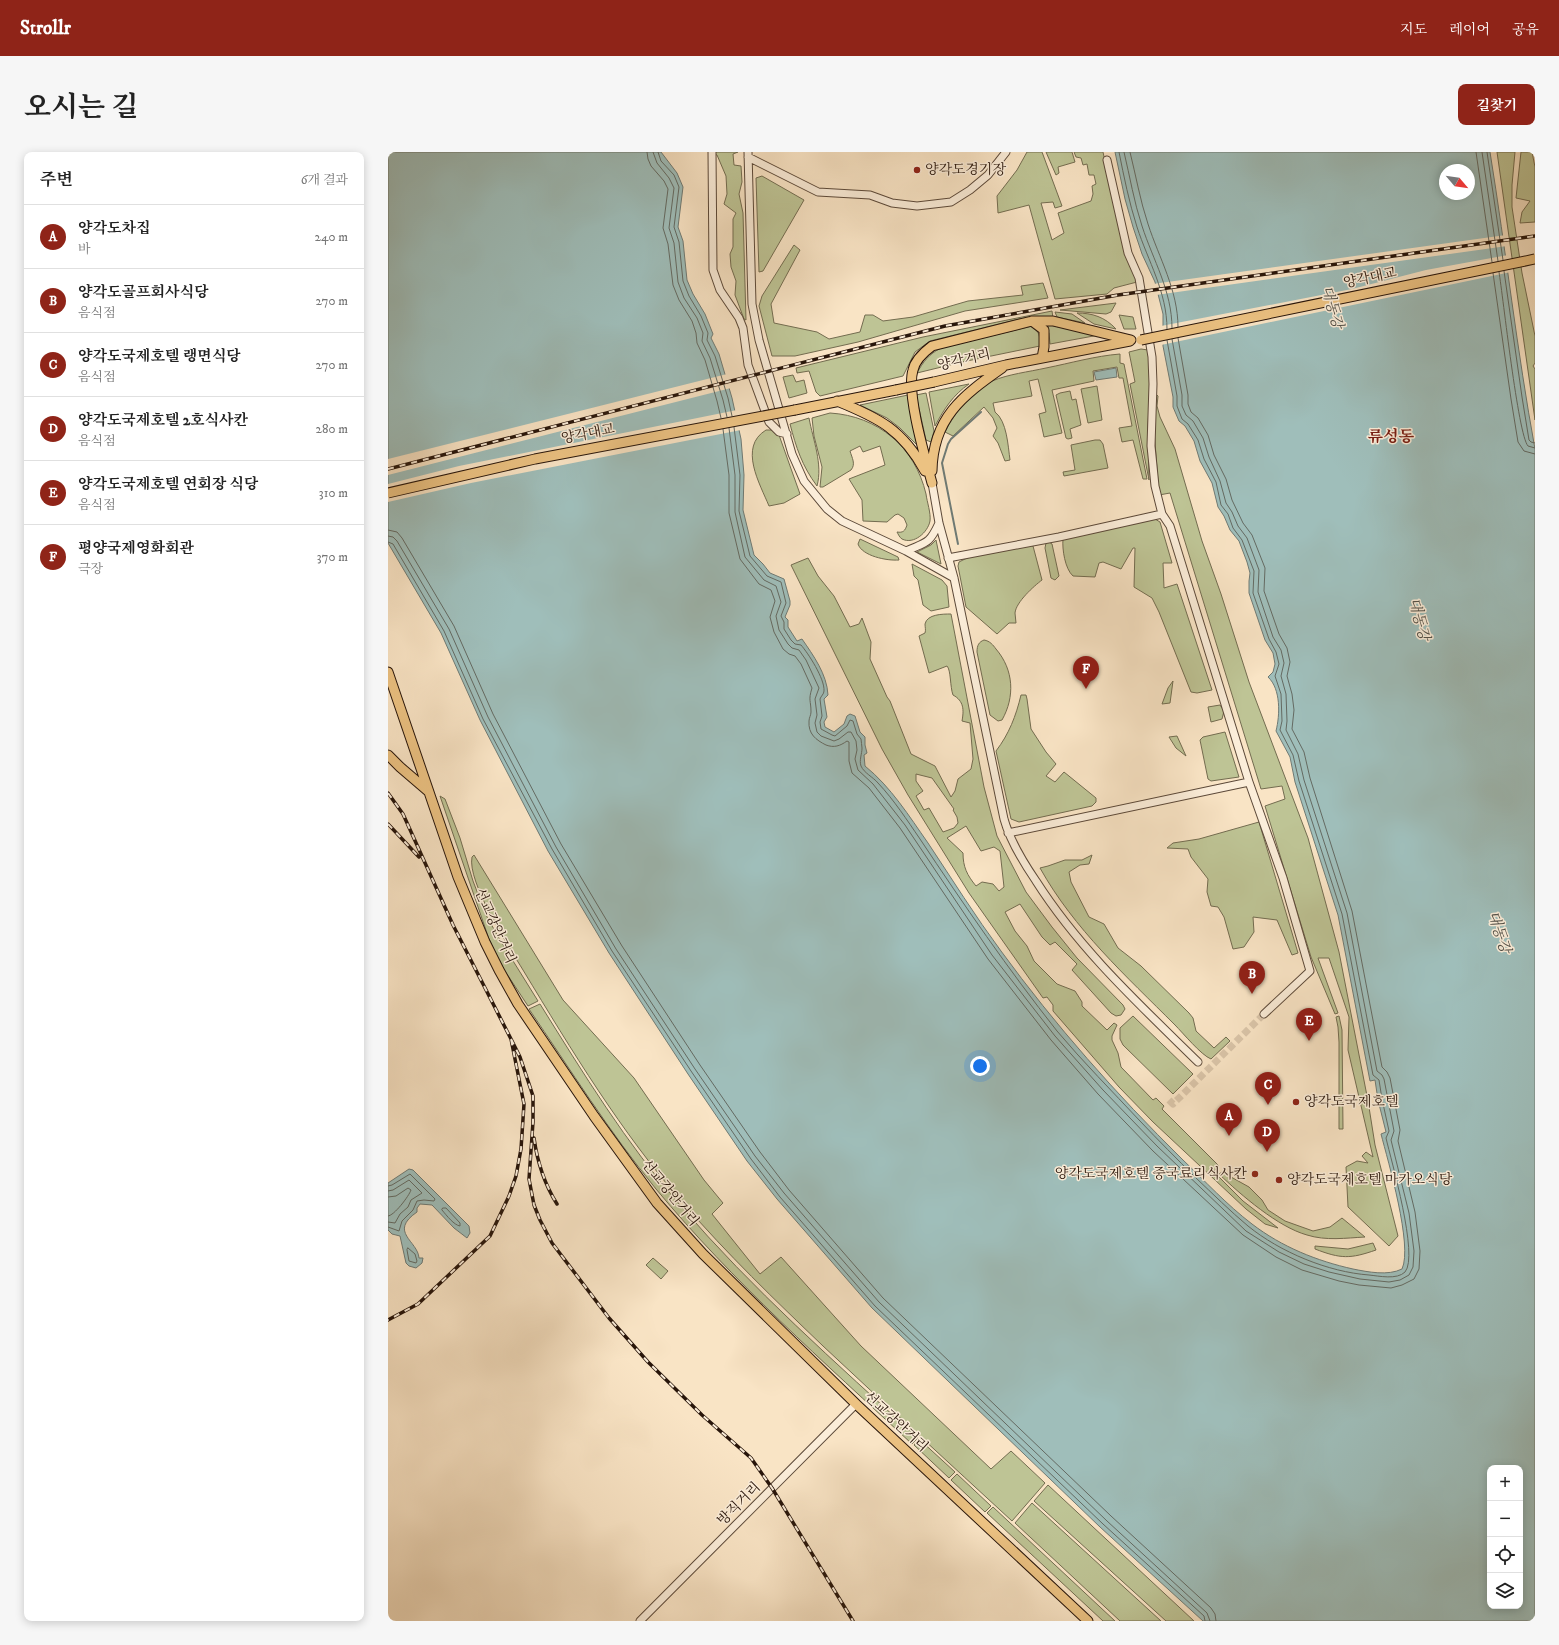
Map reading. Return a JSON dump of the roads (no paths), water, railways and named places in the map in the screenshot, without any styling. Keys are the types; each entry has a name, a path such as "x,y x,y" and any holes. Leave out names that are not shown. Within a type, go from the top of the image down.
{"main road":[{"name":"양각대교","path":"1141,340 1535,260"},
{"path":"932,483 912,391 911,378 913,368 917,361 924,352 932,346 1032,321 1053,321 1131,340"},
{"path":"1032,321 1044,330 1044,347 1042,358"},
{"name":"양각거리","path":"795,410 934,382 1006,365 1131,340 1141,340"},
{"path":"932,483 932,461 943,424 953,409 980,384 1006,365"},
{"path":"837,401 884,423 898,433 916,454 932,483"},
{"name":"양각대교","path":"388,493 535,459 795,410"},
{"name":"선교강안거리","path":"388,672 458,877 485,942 499,970 518,1004 594,1116 657,1203 703,1254 856,1404 1088,1621"},
{"path":"388,755 428,791"}],"street":[{"path":"712,152 713,270 720,290 741,323 748,354 748,365 769,422 779,432 787,434"},
{"path":"954,578 906,551 842,521 827,509 804,481 792,454 759,340 752,304 748,155 818,192 870,195 892,203 917,206 951,202 970,190 988,175 1006,152"},
{"path":"1107,160 1128,253 1140,278 1152,357 1153,384 1151,446 1155,486 1162,514 1170,526 1249,782 1283,878 1310,971 1264,1014"},
{"path":"932,483 948,558 954,578 1008,833 1042,891 1081,944 1198,1062"},
{"path":"948,558 1059,537 1162,514"},
{"path":"906,551 923,545 930,540 940,523"},
{"path":"1008,833 1249,782"},
{"name":"방직거리","path":"640,1621 856,1404"}],"water":[{"name":"대동강","path":"388,152 661,152 677,173 683,187 678,227 683,241 687,280 693,294 705,314 713,334 711,338 719,354 732,398 741,439 744,475 743,510 754,555 770,573 784,579 790,601 785,617 788,620 788,627 797,641 802,639 811,652 819,665 827,687 828,695 824,699 827,717 824,722 825,727 834,732 844,724 847,716 850,714 855,716 860,732 865,737 867,753 864,755 865,766 883,783 907,812 982,924 1022,979 1043,1006 1110,1084 1216,1193 1243,1217 1263,1232 1275,1240 1300,1252 1326,1262 1365,1271 1384,1273 1402,1269 1405,1258 1402,1223 1394,1183 1381,1134 1386,1132 1378,1100 1375,1080 1370,1081 1338,915 1295,782 1290,757 1276,731 1279,710 1277,695 1272,682 1268,677 1273,672 1275,664 1273,653 1265,640 1249,593 1250,573 1239,541 1230,530 1218,507 1212,483 1200,461 1194,441 1185,426 1179,421 1173,407 1173,397 1163,346 1163,314 1155,282 1142,254 1133,227 1125,199 1115,152 1490,152 1535,449 1535,1621 1203,1621 1100,1527 872,1308 777,1199 747,1161 609,953 548,851 480,720 441,633 388,543"},
{"path":"1116,368 1117,377 1096,380 1094,372"},
{"path":"409,1169 413,1170 469,1226 470,1233 467,1238 454,1228 432,1205 420,1204 417,1208 417,1212 405,1225 407,1236 414,1246 419,1258 423,1258 422,1263 416,1268 409,1266 406,1263 400,1236 392,1234 388,1230 388,1183"}],"waterway":[{"path":"958,544 942,463 951,439 981,412"}],"tunnel":[{"path":"1169,1100 1173,1104 1264,1014"}],"railway":[{"path":"388,469 945,326 1118,295 1535,236"},
{"path":"388,793 403,814 453,925 511,1039 524,1104 521,1149 516,1176 509,1196 490,1236 418,1304 388,1320"},
{"path":"388,824 419,857"},
{"path":"511,1039 520,1057 533,1096 533,1122 529,1179 534,1205 552,1243 609,1318 648,1362 702,1415 751,1458 772,1488 853,1621"},
{"path":"534,1138 542,1172 557,1204"}],"place":[{"name":"양각도경기장","path":"917,170"},
{"name":"평양국제영화회관","path":"1086,689"},
{"name":"양각도골프회사식당","path":"1252,994"},
{"name":"양각도국제호텔 연회장 식당","path":"1309,1041"},
{"name":"양각도국제호텔","path":"1296,1102"},
{"name":"양각도국제호텔 랭면식당","path":"1268,1105"},
{"name":"양각도차집","path":"1229,1136"},
{"name":"양각도국제호텔 2호식사칸","path":"1267,1152"},
{"name":"양각도국제호텔 중국료리식사칸","path":"1255,1174"},
{"name":"양각도국제호텔 마카오식당","path":"1279,1180"}],"district":[{"name":"류성동","path":"1391,437"}]}
